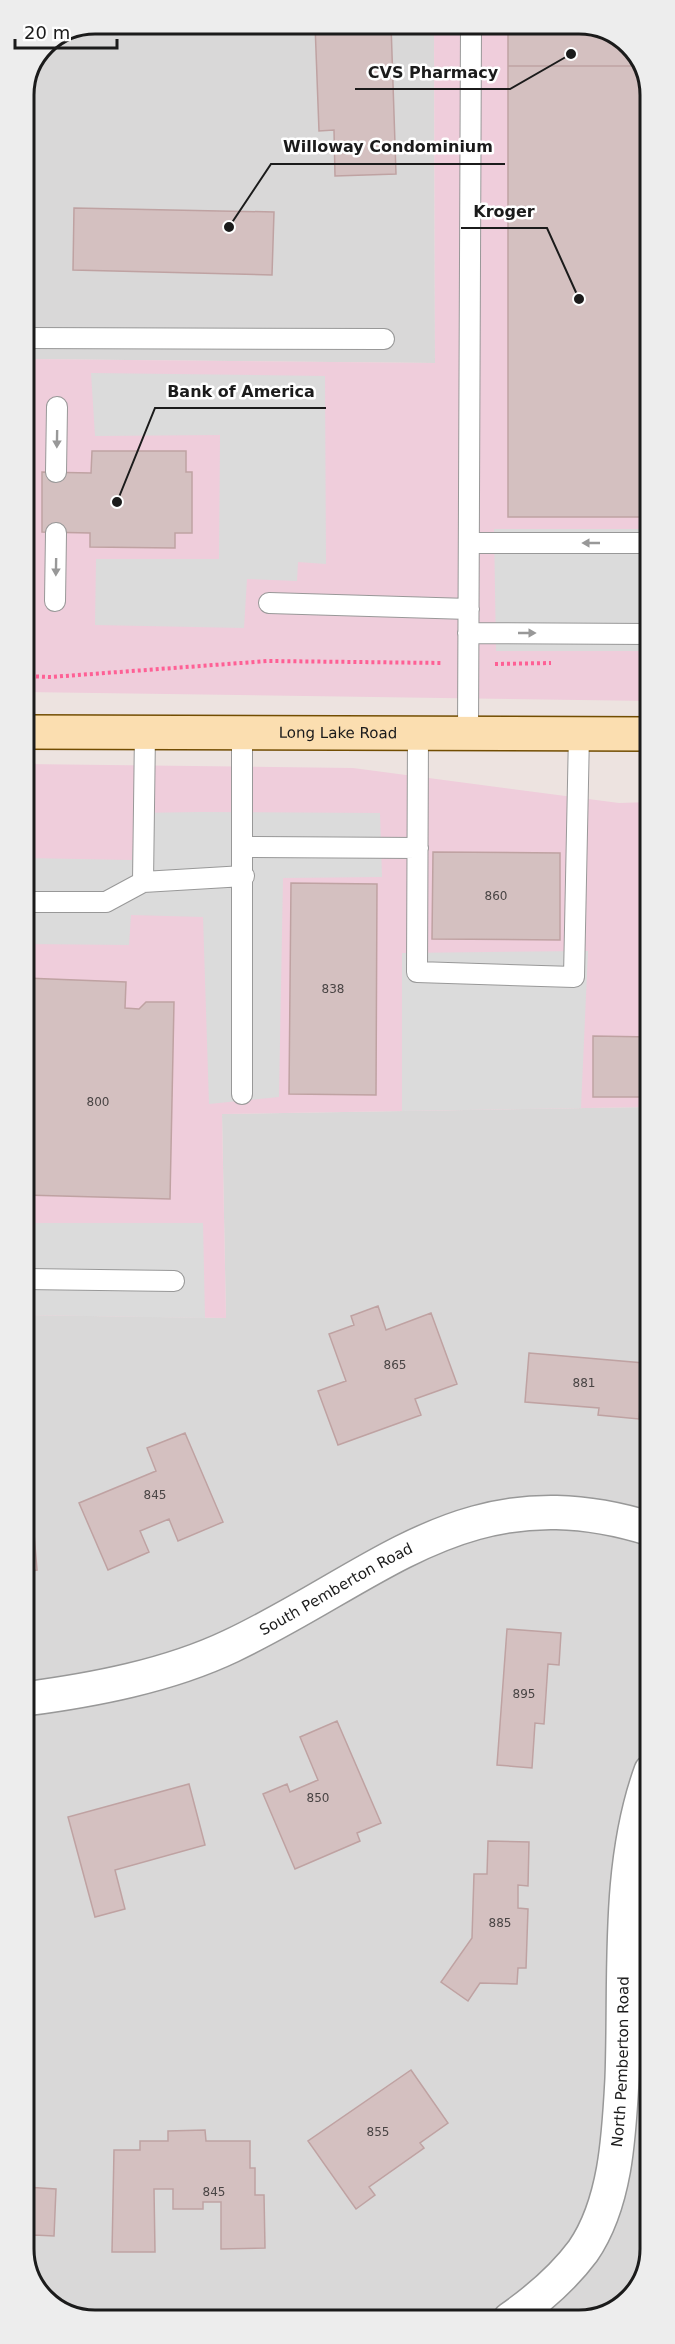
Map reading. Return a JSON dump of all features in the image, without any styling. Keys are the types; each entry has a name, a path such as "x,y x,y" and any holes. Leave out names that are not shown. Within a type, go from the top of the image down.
{"main road":[{"name":"Long Lake Road","path":"34,732 640,734"}],"street":[{"name":"South Pemberton Road","path":"34,1697 99,1686 177,1667 203,1657 275,1622 404,1550 490,1519 522,1512 587,1514 640,1526"},
{"name":"North Pemberton Road","path":"523,2310 564,2274 584,2249 609,2189 618,2134 621,2094 628,1868 640,1800"}],"lane":[{"path":"468,734 471,35"},
{"path":"34,338 384,339"},
{"path":"56,472 57,406"},
{"path":"55,601 56,533"},
{"path":"470,543 640,543"},
{"path":"269,603 469,609"},
{"path":"468,633 640,634"},
{"path":"143,882 145,732"},
{"path":"242,732 244,847 242,1094"},
{"path":"418,733 417,972 574,977 579,734"},
{"path":"244,847 418,848"},
{"path":"34,902 106,902 143,882 244,876"},
{"path":"34,1279 174,1281"}],"path":[{"path":"34,676 268,661 441,663"}],"shaded area":[{"path":"95,34 434,35 435,363 34,359 34,95 39,72 52,52 72,39"},
{"path":"434,35 584,35 603,39 620,50 632,65 639,83 640,95 640,701 34,692 34,359 435,363"},
{"path":"91,373 325,376 326,564 298,562 297,581 247,579 244,628 95,625 96,559 219,559 220,435 95,436"},
{"path":"494,529 640,529 640,651 496,651"},
{"path":"34,764 353,768 619,803 640,802 640,1107 222,1114 226,1318 34,1315"},
{"path":"135,813 380,813 382,877 283,878 279,1097 209,1104 203,917 131,915 129,945 34,944 34,858 132,860"},
{"path":"588,951 581,1108 402,1111 402,953"},
{"path":"640,1107 640,2249 639,2261 632,2279 620,2294 603,2305 580,2310 91,2309 72,2305 61,2299 50,2289 39,2272 34,2249 34,1315 226,1318 222,1114"},
{"path":"34,1223 203,1223 205,1318 34,1315"}],"building":[{"path":"315,34 391,35 396,174 335,176 334,130 319,131"},
{"path":"508,35 596,37 614,45 632,66 508,66"},
{"path":"508,66 632,66 639,83 640,95 640,517 508,517"},
{"path":"74,208 274,212 272,275 73,270"},
{"path":"92,451 186,451 186,472 192,472 192,533 175,533 175,548 90,547 90,533 42,532 42,472 91,473"},
{"path":"433,852 560,853 560,940 432,939"},
{"path":"291,883 377,884 376,1095 289,1094"},
{"path":"34,978 126,982 125,1008 139,1009 146,1002 174,1002 170,1199 34,1195"},
{"path":"593,1036 640,1037 640,1097 593,1097"},
{"path":"378,1306 386,1330 431,1313 457,1384 415,1399 421,1415 338,1445 318,1391 346,1381 329,1334 354,1325 351,1316"},
{"path":"529,1353 640,1363 639,1419 598,1415 599,1408 525,1402"},
{"path":"185,1433 223,1522 178,1541 169,1519 140,1531 149,1552 108,1570 79,1503 156,1471 147,1448"},
{"path":"34,1534 37,1570 34,1570"},
{"path":"507,1629 561,1633 559,1665 548,1664 544,1724 535,1723 532,1768 497,1765"},
{"path":"337,1721 381,1823 357,1833 360,1841 295,1869 263,1794 287,1784 290,1792 318,1780 300,1737"},
{"path":"189,1784 205,1845 115,1870 125,1909 95,1917 68,1817"},
{"path":"488,1841 529,1842 528,1886 518,1885 518,1908 528,1909 526,1968 518,1968 517,1984 480,1983 468,2001 441,1982 472,1938 474,1874 487,1874"},
{"path":"411,2070 448,2123 420,2143 424,2148 369,2187 375,2195 356,2209 308,2141"},
{"path":"205,2130 206,2141 250,2141 250,2168 255,2168 255,2195 264,2195 265,2248 221,2249 221,2202 203,2202 203,2209 173,2209 173,2189 154,2189 155,2252 112,2252 114,2150 140,2150 140,2141 168,2141 168,2131"},
{"path":"34,2188 56,2189 54,2236 34,2235"}],"place":[{"name":"CVS Pharmacy","path":"571,54"},
{"name":"Willoway Condominium","path":"229,227"},
{"name":"Kroger","path":"579,299"},
{"name":"Bank of America","path":"117,502"}]}
